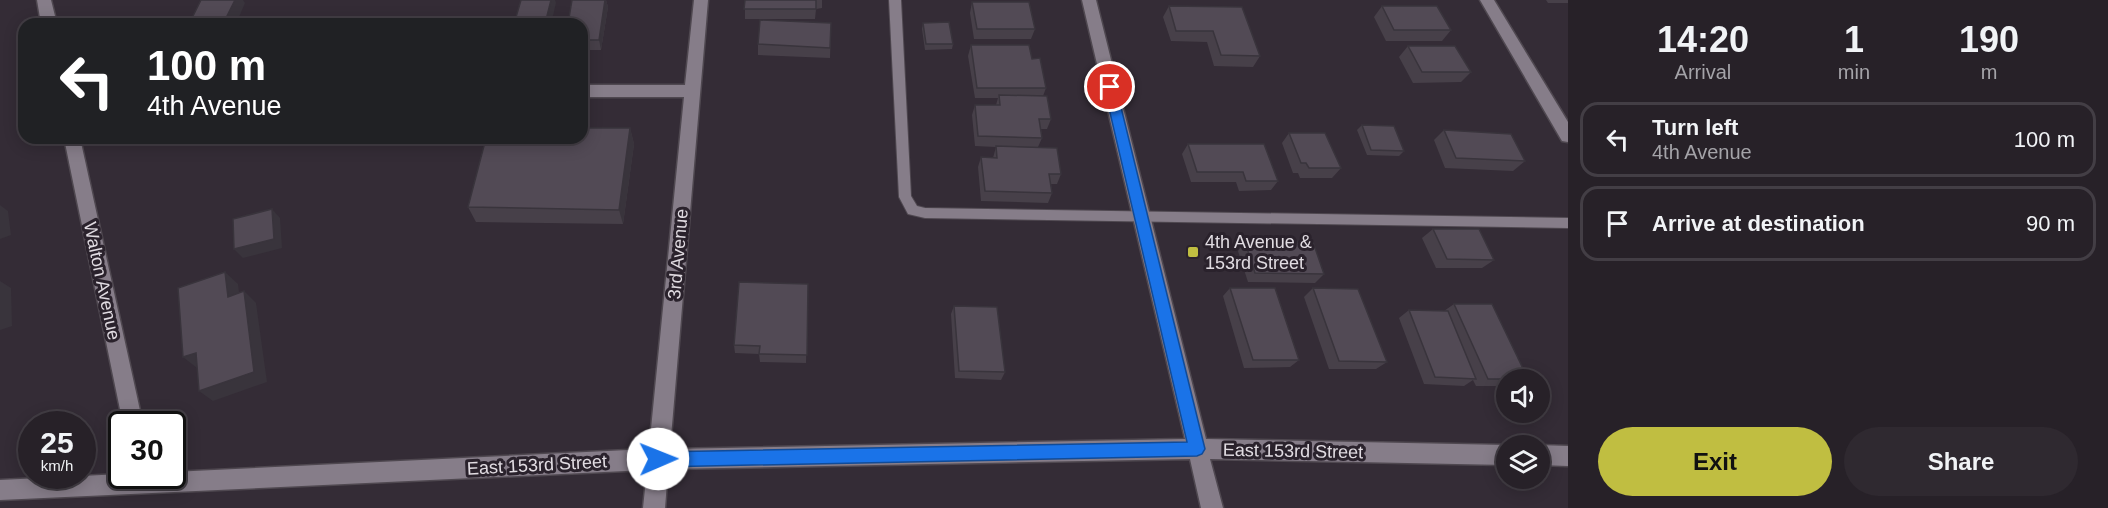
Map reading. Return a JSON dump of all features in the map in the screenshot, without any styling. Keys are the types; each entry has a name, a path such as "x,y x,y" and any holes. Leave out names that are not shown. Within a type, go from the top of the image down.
{"street":[{"path":"44,0 47,18"},
{"name":"3rd Avenue","path":"654,508 701,0"},
{"path":"1089,0 1212,508"},
{"path":"1487,0 1568,136"},
{"path":"588,91 693,91"},
{"name":"Walton Avenue","path":"73,144 130,411"},
{"name":"East 153rd Street","path":"186,478 658,459 1197,449 1496,455"},
{"path":"1550,455 1568,456"},
{"name":"East 153rd Street","path":"0,490 108,482"}],"lane":[{"path":"896,0 905,197 913,210 936,213 1568,223"}],"building":[{"path":"201,0 235,0 226,18 192,18"},
{"path":"521,0 551,0 546,18 516,18"},
{"path":"572,0 605,0 599,40 588,40 588,18 569,18"},
{"path":"745,0 816,0 816,9 744,9"},
{"path":"972,2 1029,2 1035,29 977,29"},
{"path":"1169,6 1242,7 1260,56 1221,55 1213,31 1176,31"},
{"path":"1382,6 1437,6 1451,30 1394,30"},
{"path":"760,20 831,23 830,48 758,44"},
{"path":"949,22 953,44 926,44 923,23"},
{"path":"971,45 1029,45 1032,59 1040,58 1046,88 977,88"},
{"path":"1408,46 1455,46 1471,72 1422,72"},
{"path":"999,95 1047,96 1051,119 1039,119 1042,138 978,136 975,105 1000,105"},
{"path":"1362,125 1394,126 1404,151 1371,150"},
{"path":"588,128 630,128 619,210 468,207 484,144 588,144"},
{"path":"1444,130 1511,134 1525,161 1456,158"},
{"path":"1289,133 1325,133 1341,168 1309,168 1306,163 1301,163"},
{"path":"1188,144 1264,144 1278,181 1246,181 1243,172 1197,172"},
{"path":"996,146 1057,148 1061,174 1049,174 1052,193 985,191 981,157 997,158"},
{"path":"272,209 274,239 234,249 233,219"},
{"path":"1433,229 1479,229 1494,260 1447,259"},
{"path":"1245,242 1313,242 1324,274 1255,273"},
{"path":"225,272 228,297 244,291 254,372 199,391 196,353 183,357 178,288"},
{"path":"739,282 808,284 807,355 759,354 760,346 734,345"},
{"path":"1230,288 1275,288 1299,360 1253,360"},
{"path":"1313,288 1358,289 1387,362 1339,361"},
{"path":"1454,304 1492,304 1523,369 1496,369 1496,379 1488,379"},
{"path":"954,306 997,307 1005,372 959,371"},
{"path":"1409,310 1448,311 1476,379 1435,377"}],"place":[{"name":"4th Avenue & 153rd Street","path":"1193,252"}],"route":[{"path":"658,459 1197,449 1110,87"}]}
